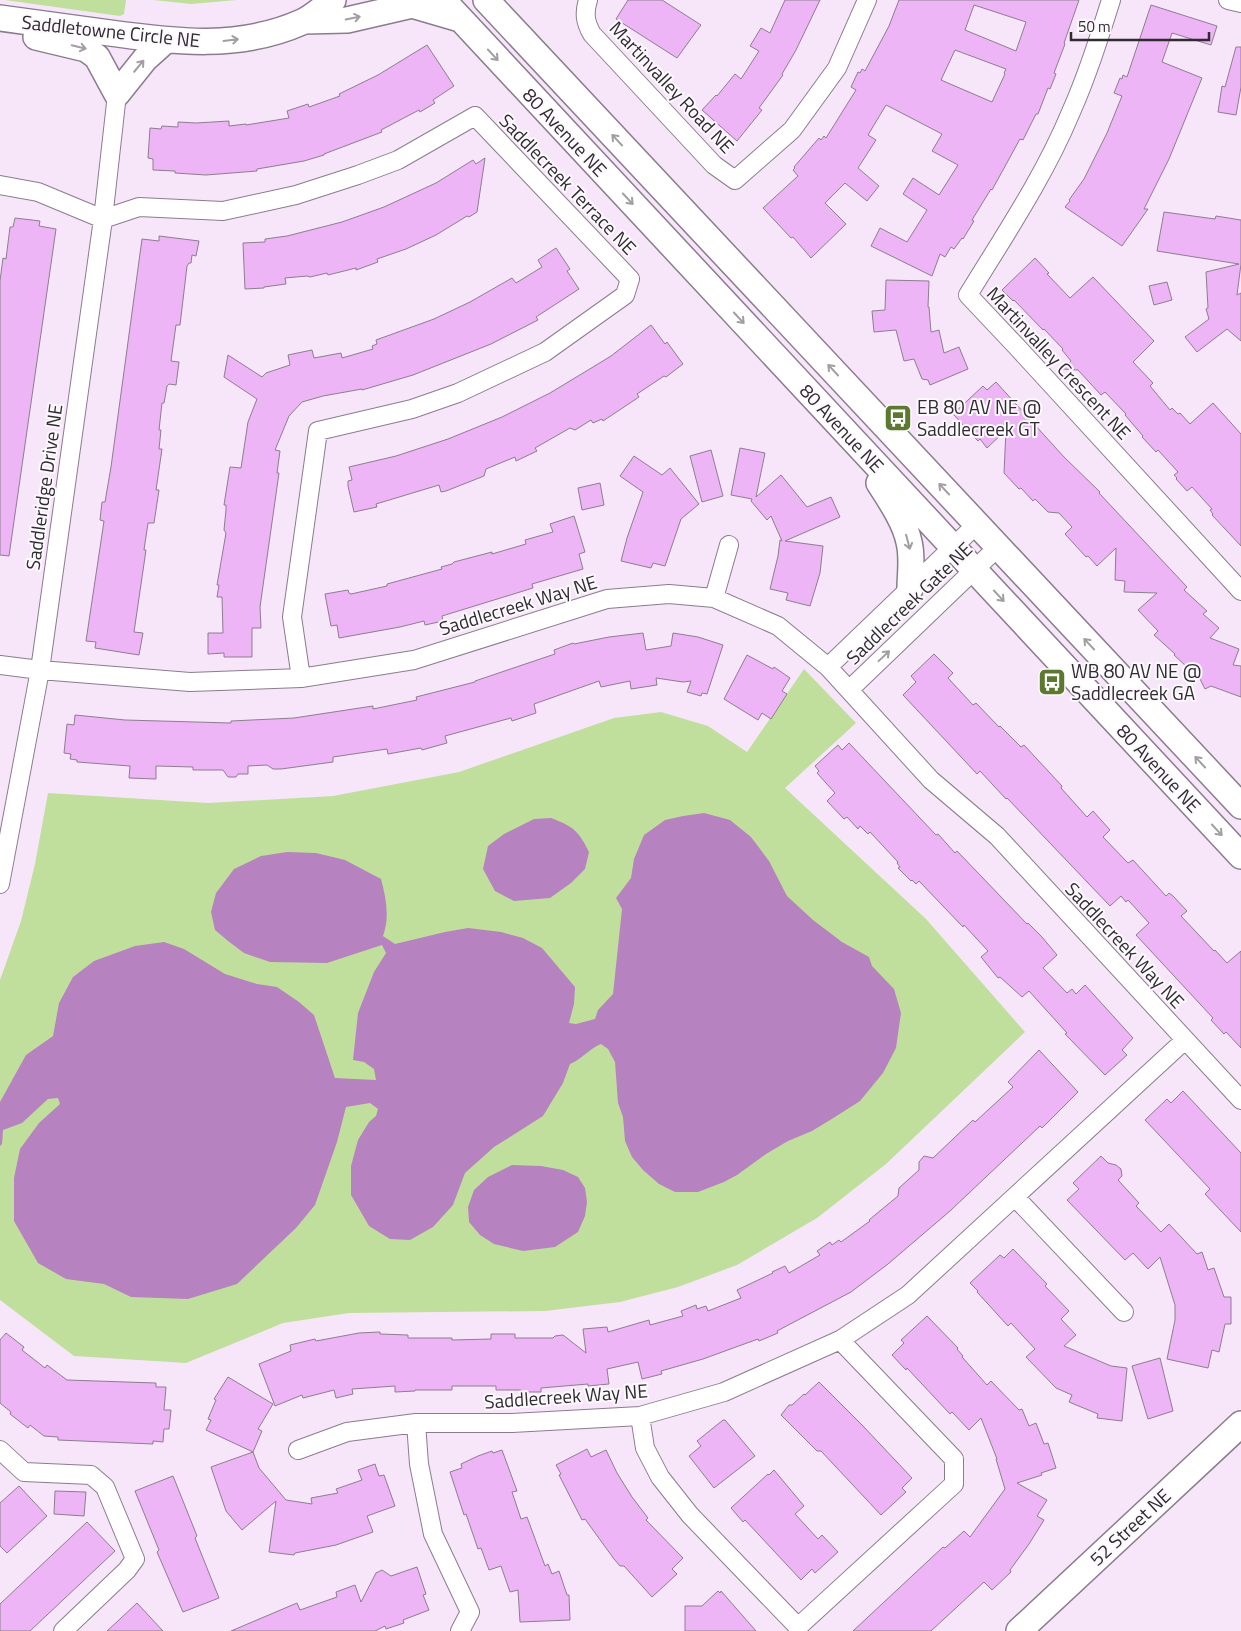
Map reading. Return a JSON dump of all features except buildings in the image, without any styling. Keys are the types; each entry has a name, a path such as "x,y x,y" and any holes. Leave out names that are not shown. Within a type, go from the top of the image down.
{"main road":[{"name":"Saddletowne Circle NE","path":"0,19 165,40 208,42 251,37 286,28 304,21 334,0"},
{"name":"80 Avenue NE","path":"442,0 1241,856"},
{"name":"80 Avenue NE","path":"486,0 1241,806"},
{"path":"494,0 510,25"},
{"path":"304,21 347,20 412,5 460,19"},
{"path":"0,19 29,36 86,49 97,57 117,94 145,59 165,40"},
{"path":"852,438 894,508 909,541 911,557 910,589"},
{"name":"52 Street NE","path":"1019,1631 1241,1424"}],"street":[{"name":"Martinvalley Road NE","path":"588,0 585,10 586,23 592,34 714,165 735,180 792,130 798,122 837,68 867,0"},
{"name":"Martinvalley Crescent NE","path":"1111,0 1095,50 1071,113 1033,189 968,295 1241,591"},
{"path":"1228,0 1241,4"},
{"name":"Saddleridge Drive NE","path":"0,884 40,670 104,218 117,94"},
{"name":"Saddlecreek Terrace NE","path":"104,218 139,207 223,211 296,195 398,160 474,116 630,279 625,295 545,352 458,393 412,409 318,432 292,617 301,678"},
{"path":"0,185 38,192 104,218"},
{"name":"Saddlecreek Gate NE","path":"828,667 977,524"},
{"path":"714,598 729,545"},
{"name":"Saddlecreek Gate NE","path":"849,690 998,547"},
{"name":"Saddlecreek Way NE","path":"0,665 190,682 301,678 414,660 606,598 669,594 714,598 778,626 828,667 931,780 997,836 1185,1040 908,1295 840,1340 724,1392 640,1416 512,1423 416,1424 347,1432 298,1450"},
{"path":"1185,1040 1241,1100"},
{"path":"1015,1197 1124,1312"},
{"path":"640,1416 646,1448 660,1477 690,1515 796,1629 954,1484 954,1459 840,1340"},
{"path":"416,1424 419,1464 433,1534 470,1612 460,1631"},
{"path":"0,1450 24,1472 91,1475 105,1487 135,1559 127,1570 63,1631"}],"green space":[{"path":"5,0 126,0 124,14 120,16"},
{"path":"153,0 237,0 191,4"},
{"path":"804,669 856,723 785,788 926,919 1025,1032 886,1164 817,1218 737,1265 678,1287 620,1302 545,1311 349,1313 283,1323 186,1363 74,1356 0,1300 0,980 21,921 35,864 48,793 208,803 333,796 459,772 614,718 661,712 708,726 747,752"}],"shaded area":[{"path":"704,813 730,820 751,837 769,861 787,896 813,920 842,942 869,957 872,966 894,989 901,1013 896,1048 883,1073 860,1101 812,1131 788,1141 766,1154 724,1182 698,1192 675,1192 659,1184 632,1157 625,1141 623,1117 618,1103 615,1062 608,1049 601,1044 570,1064 563,1083 543,1116 494,1147 465,1173 453,1205 433,1227 410,1240 390,1239 369,1226 351,1195 351,1166 358,1140 369,1122 376,1116 378,1109 370,1103 346,1107 337,1142 315,1205 296,1228 237,1284 188,1299 131,1297 104,1284 66,1279 38,1263 14,1221 14,1178 20,1149 39,1123 60,1104 58,1098 48,1099 22,1123 3,1130 2,1144 0,1146 0,1102 26,1055 53,1036 59,1003 73,977 94,961 135,946 164,942 184,949 225,974 257,984 277,987 314,1015 335,1078 376,1080 374,1069 364,1062 353,1060 358,1013 374,972 386,953 382,945 327,963 270,962 244,953 215,930 211,912 216,893 234,869 261,856 287,852 316,853 345,860 381,879 387,915 383,936 395,944 468,928 501,932 523,938 542,948 575,987 574,1004 569,1023 576,1024 595,1019 598,1010 613,994 622,909 616,898 631,878 634,859 644,835 665,820"},
{"path":"551,818 570,827 582,839 589,852 585,869 571,883 550,898 514,901 495,891 483,869 488,846 504,834 534,819"},
{"path":"512,1165 541,1166 563,1170 578,1177 585,1188 587,1202 585,1216 578,1232 555,1247 523,1251 494,1244 480,1235 469,1222 468,1207 474,1190 488,1177"}],"place":[{"name":"EB 80 AV NE @ Saddlecreek GT","path":"898,418"},
{"name":"WB 80 AV NE @ Saddlecreek GA","path":"1052,682"}]}
